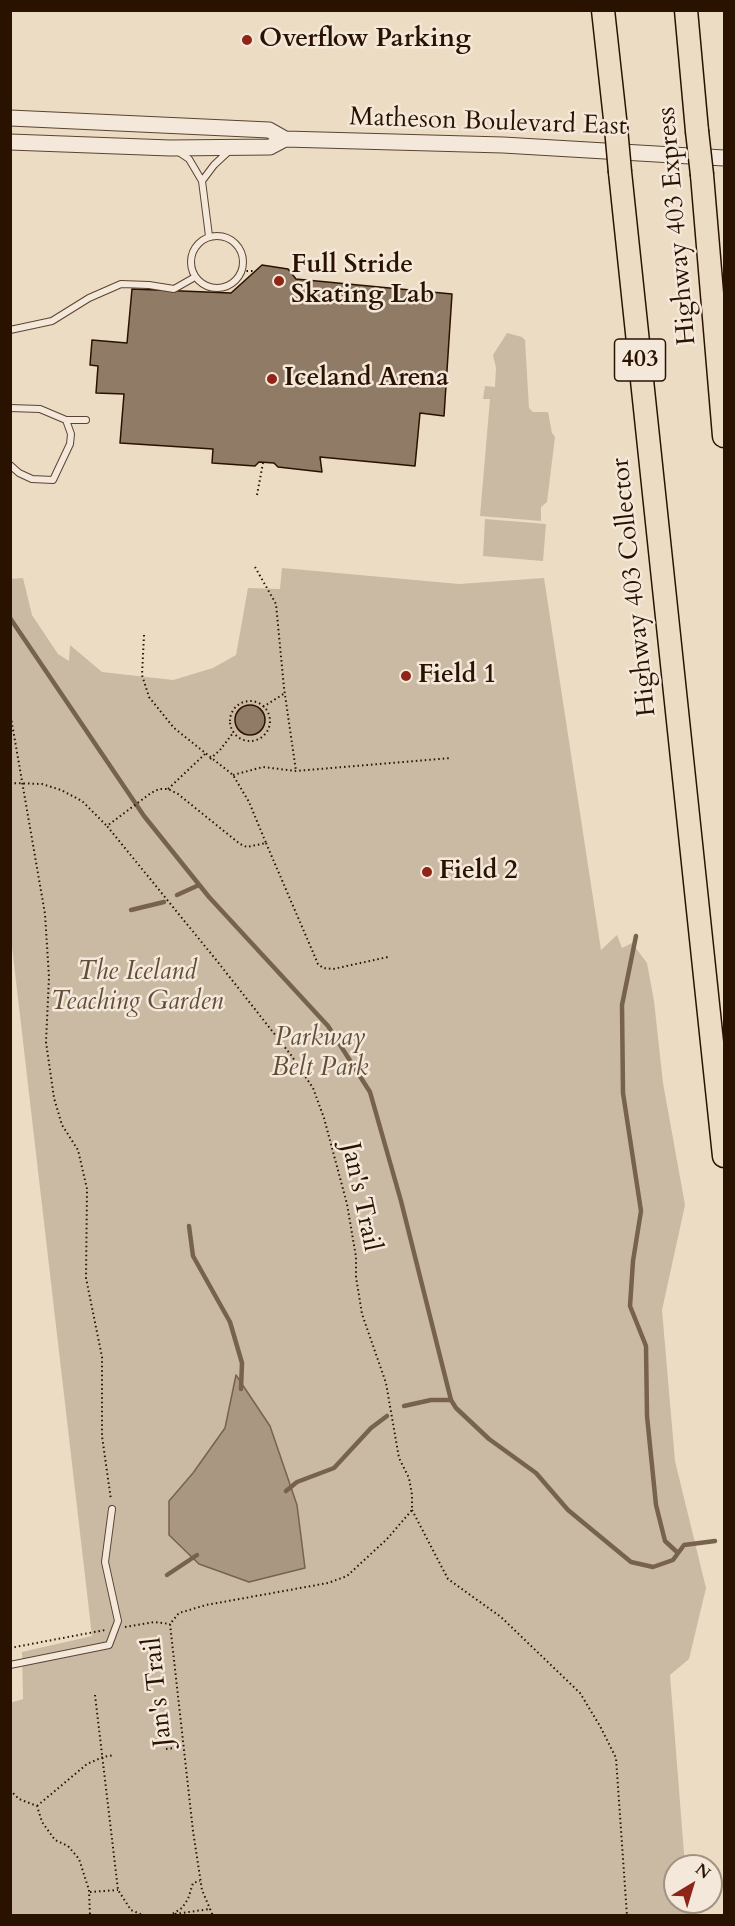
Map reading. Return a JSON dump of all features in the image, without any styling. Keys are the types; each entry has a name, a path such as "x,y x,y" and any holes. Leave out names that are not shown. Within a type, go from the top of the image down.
{"highway":[{"name":"Highway 403 Collector","path":"603,10 724,1156"},
{"name":"Highway 403 Express","path":"687,10 715,307 724,436"}],"street":[{"name":"Matheson Boulevard East","path":"10,118 269,130 285,139 503,145 724,158"},
{"name":"Matheson Boulevard East","path":"10,142 170,148 270,147 285,139"}],"lane":[{"path":"202,182 214,165 233,147"},
{"path":"170,148 189,159 202,182 209,236"},
{"path":"209,236 226,237 239,247 243,263 242,271 231,284 216,288 200,283 191,269 195,246 209,236"},
{"path":"10,330 52,321 89,298 121,284 174,289 195,277"},
{"path":"10,408 40,409 66,420 86,420"},
{"path":"10,465 19,473 32,479 53,480 70,444 66,420"},
{"path":"10,1665 109,1645 118,1621 105,1562 112,1509"}],"path":[{"path":"242,271 255,271"},
{"path":"257,495 262,463"},
{"path":"255,567 276,604 296,771"},
{"path":"144,635 142,675 149,697 174,728 210,759 233,775 249,802 318,964 323,968 333,969 388,957"},
{"path":"264,707 285,693"},
{"path":"251,701 264,707 270,722 266,734 249,741 233,733 230,721 234,709 251,701"},
{"path":"10,712 45,914 49,977 46,1042 54,1098 62,1125 78,1150 87,1188 86,1278 102,1356 102,1436 112,1509"},
{"path":"210,759 233,733"},
{"path":"168,789 205,754"},
{"path":"233,775 263,767 296,771 451,758"},
{"name":"Jan's Trail","path":"10,783 42,784 61,790 82,801 107,826 218,961 291,1055 313,1088 324,1118 347,1204 362,1314 386,1383 399,1458 409,1479 412,1495 412,1510 387,1539 357,1568 341,1579 206,1605 179,1613 170,1624 200,1881 213,1916"},
{"path":"107,826 152,793 159,789 168,789 178,794 240,844 247,847 266,843"},
{"path":"412,1510 448,1579 501,1617 580,1693 600,1726 616,1758 627,1916"},
{"path":"10,1648 154,1622 170,1624"},
{"path":"94,1695 117,1890 131,1910 145,1916"},
{"path":"166,1749 183,1747"},
{"path":"37,1806 87,1764 114,1755"},
{"path":"10,1790 20,1800 37,1806"},
{"path":"37,1806 42,1822 55,1840 68,1846 79,1858 90,1892 90,1916"},
{"path":"171,1915 182,1908 188,1899 193,1883 200,1881"},
{"path":"90,1892 117,1890"},
{"path":"171,1915 210,1909"}],"green space":[{"path":"507,333 525,340 529,408 533,412 548,412 552,433 555,437 547,502 541,507 541,521 480,516 490,399 483,399 485,386 495,387 496,368 493,355"},
{"path":"485,519 546,524 543,561 483,556"},
{"name":"Parkway Belt Park","path":"282,568 459,584 544,578 601,950 617,935 622,948 632,943 647,963 654,1001 663,1083 685,1205 662,1310 675,1461 706,1588 689,1659 670,1675 684,1854 663,1854 663,1914 690,1915 11,1915 10,1703 23,1699 22,1652 92,1636 11,938 10,579 23,578 32,615 58,654 69,661 70,645 102,672 173,680 213,668 236,655 248,588 280,589"}],"shaded area":[{"path":"236,1375 270,1426 297,1505 305,1568 249,1582 199,1564 169,1535 169,1501 193,1473 225,1428"}],"building":[{"name":"Iceland Arena","path":"262,265 288,269 296,279 452,294 444,416 420,413 415,466 320,457 322,472 278,467 274,463 259,462 255,466 212,463 213,449 120,443 124,394 96,393 98,366 90,365 92,340 127,343 132,289 231,293"},
{"path":"250,705 261,709 265,720 261,731 250,735 239,731 235,720 239,709"}],"waterway":[{"path":"10,618 144,816 209,897 328,1026 370,1092 401,1201 451,1400 456,1408 489,1439 536,1473 568,1510 631,1562 653,1567 673,1560 684,1545 715,1541"},
{"path":"177,895 199,885"},
{"path":"131,910 164,902"},
{"path":"636,936 622,1005 623,1093 641,1211 633,1261 630,1306 646,1346 647,1416 656,1505 665,1541 678,1553"},
{"path":"189,1226 193,1256 230,1322 242,1363 241,1389"},
{"path":"404,1406 431,1400 451,1400"},
{"path":"286,1491 297,1482 334,1468 371,1428 387,1416"},
{"path":"167,1575 197,1555"}],"place":[{"name":"Overflow Parking","path":"247,40"},
{"name":"Full Stride Skating Lab","path":"279,281"},
{"name":"Iceland Arena","path":"272,379"},
{"name":"Field 1","path":"406,676"},
{"name":"Field 2","path":"427,872"}],"park label":[{"name":"The Iceland Teaching Garden","path":"137,988"}]}
